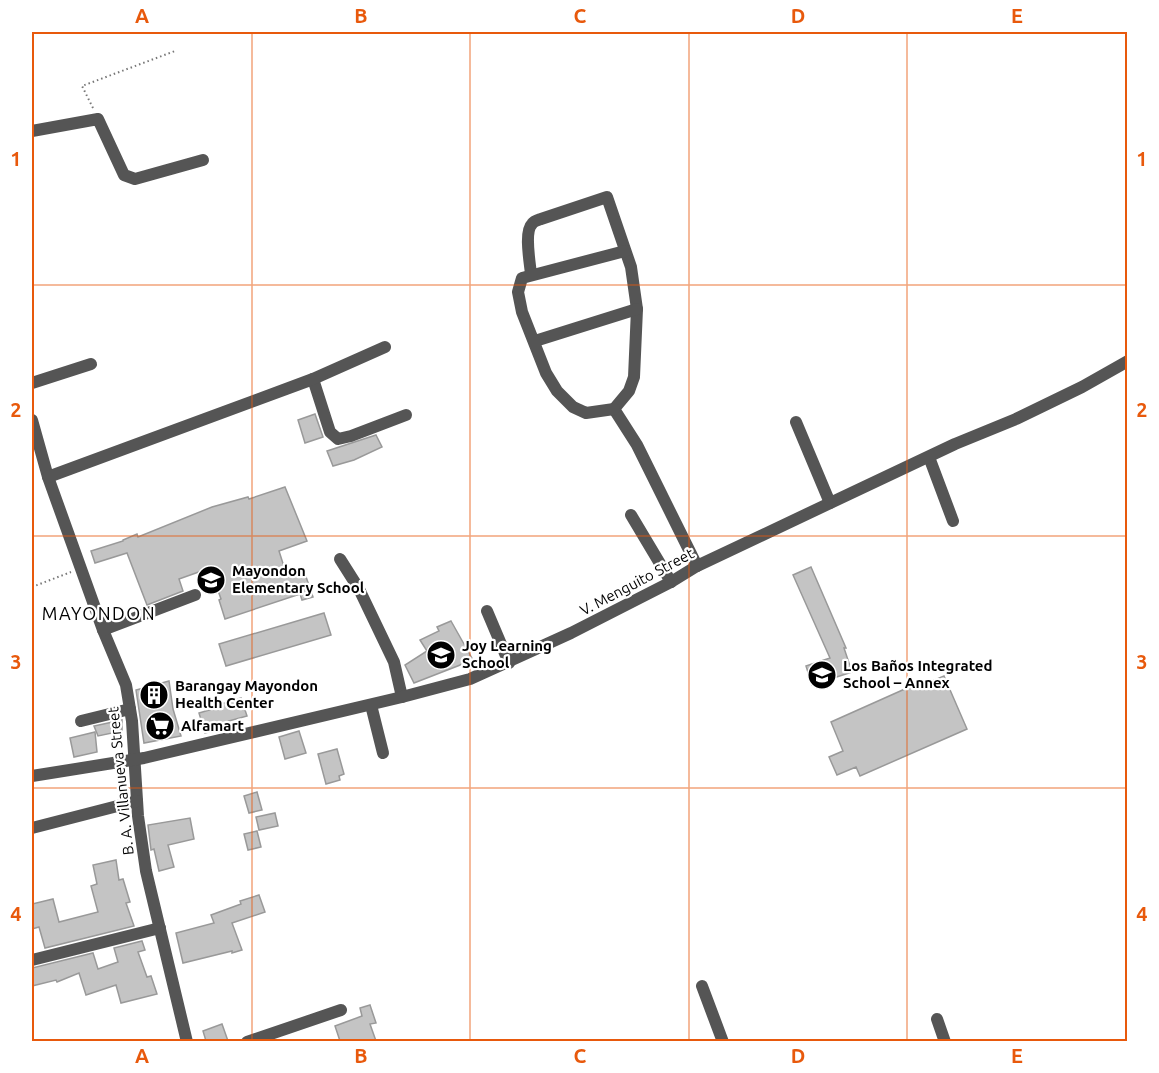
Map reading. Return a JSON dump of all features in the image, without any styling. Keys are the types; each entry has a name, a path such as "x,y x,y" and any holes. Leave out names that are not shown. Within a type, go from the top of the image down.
{"street":[{"path":"32,131 98,119 124,175 135,179 203,160"},
{"path":"531,274 528,246 529,230 532,224 607,197 631,267 637,309 634,377 629,391 614,409 586,412 566,402 546,373 522,312 518,292 522,278 531,274 625,251"},
{"path":"534,341 637,309"},
{"path":"48,477 313,379 385,347"},
{"name":"V. Menguito Street","path":"32,776 135,760 402,698 470,679 509,663 671,582 697,566 1082,387 1128,361"},
{"path":"32,382 91,364"},
{"path":"313,379 330,432 338,439 406,415"},
{"path":"614,409 637,445 697,566"},
{"name":"B. A. Villanueva Street","path":"32,420 48,477 103,630 126,685 146,871 187,1041"},
{"path":"796,423 830,503"},
{"path":"929,457 953,521"},
{"path":"631,515 671,582"},
{"path":"340,560 359,589 394,663 402,698"},
{"path":"103,630 195,595"},
{"path":"487,611 509,663"},
{"path":"371,705 383,753"},
{"path":"81,721 130,709"},
{"path":"32,828 137,801"},
{"path":"32,960 160,928"},
{"path":"702,986 723,1041"},
{"path":"247,1041 341,1010"},
{"path":"936,1019 945,1041"}],"path":[{"path":"98,119 82,86 175,51"},
{"path":"32,587 82,568"}],"building":[{"path":"315,414 323,437 305,443 298,420"},
{"path":"376,435 382,447 354,460 333,466 327,451"},
{"path":"285,487 307,541 279,551 287,576 304,571 313,597 302,600 300,594 225,619 219,600 221,599 210,568 179,579 183,591 147,605 127,553 95,563 91,551 137,534 138,537 212,507 248,497 249,499"},
{"path":"811,567 846,648 844,648 852,672 812,685 806,666 830,658 793,575"},
{"path":"324,613 331,635 226,666 219,644"},
{"name":"Joy Learning School","path":"451,621 473,660 414,683 405,665 427,651 420,640 439,631 437,627"},
{"path":"944,676 967,729 860,776 856,767 837,775 829,757 843,751 831,722 916,684 918,687"},
{"path":"169,681 173,709 181,736 144,743 136,690"},
{"path":"241,698 247,716 218,724 219,729 205,733 199,713"},
{"path":"122,720 122,731 98,736 94,726"},
{"path":"299,731 306,753 285,759 279,737"},
{"path":"95,732 97,752 74,757 70,738"},
{"path":"337,749 344,774 339,776 340,780 326,784 318,754"},
{"path":"257,792 262,810 249,813 244,796"},
{"path":"275,813 278,826 259,830 256,817"},
{"path":"190,818 194,839 168,845 174,867 159,871 154,849 151,850 148,825"},
{"path":"257,831 261,847 248,850 244,834"},
{"path":"116,860 119,880 123,879 130,902 126,903 134,926 45,948 39,927 32,929 32,904 53,899 59,922 98,912 91,886 97,884 93,865"},
{"path":"259,895 265,912 232,923 242,950 183,963 176,933 214,923 211,915"},
{"path":"142,941 145,950 138,952 147,977 151,976 157,994 121,1003 116,985 86,995 79,973 57,982 56,980 32,986 32,968 93,953 98,969 118,962 114,948"},
{"path":"370,1005 376,1023 370,1024 376,1041 340,1041 335,1026 362,1016 360,1008"},
{"path":"222,1024 228,1041 206,1041 203,1031"}],"place":[{"name":"Mayondon Elementary School","path":"211,580"},
{"name":"Joy Learning School","path":"441,655"},
{"name":"Los Baños Integrated School – Annex","path":"822,675"},
{"name":"Barangay Mayondon Health Center","path":"154,695"},
{"name":"Alfamart","path":"160,726"}],"district":[{"name":"MAYONDON","path":"99,614"}]}
